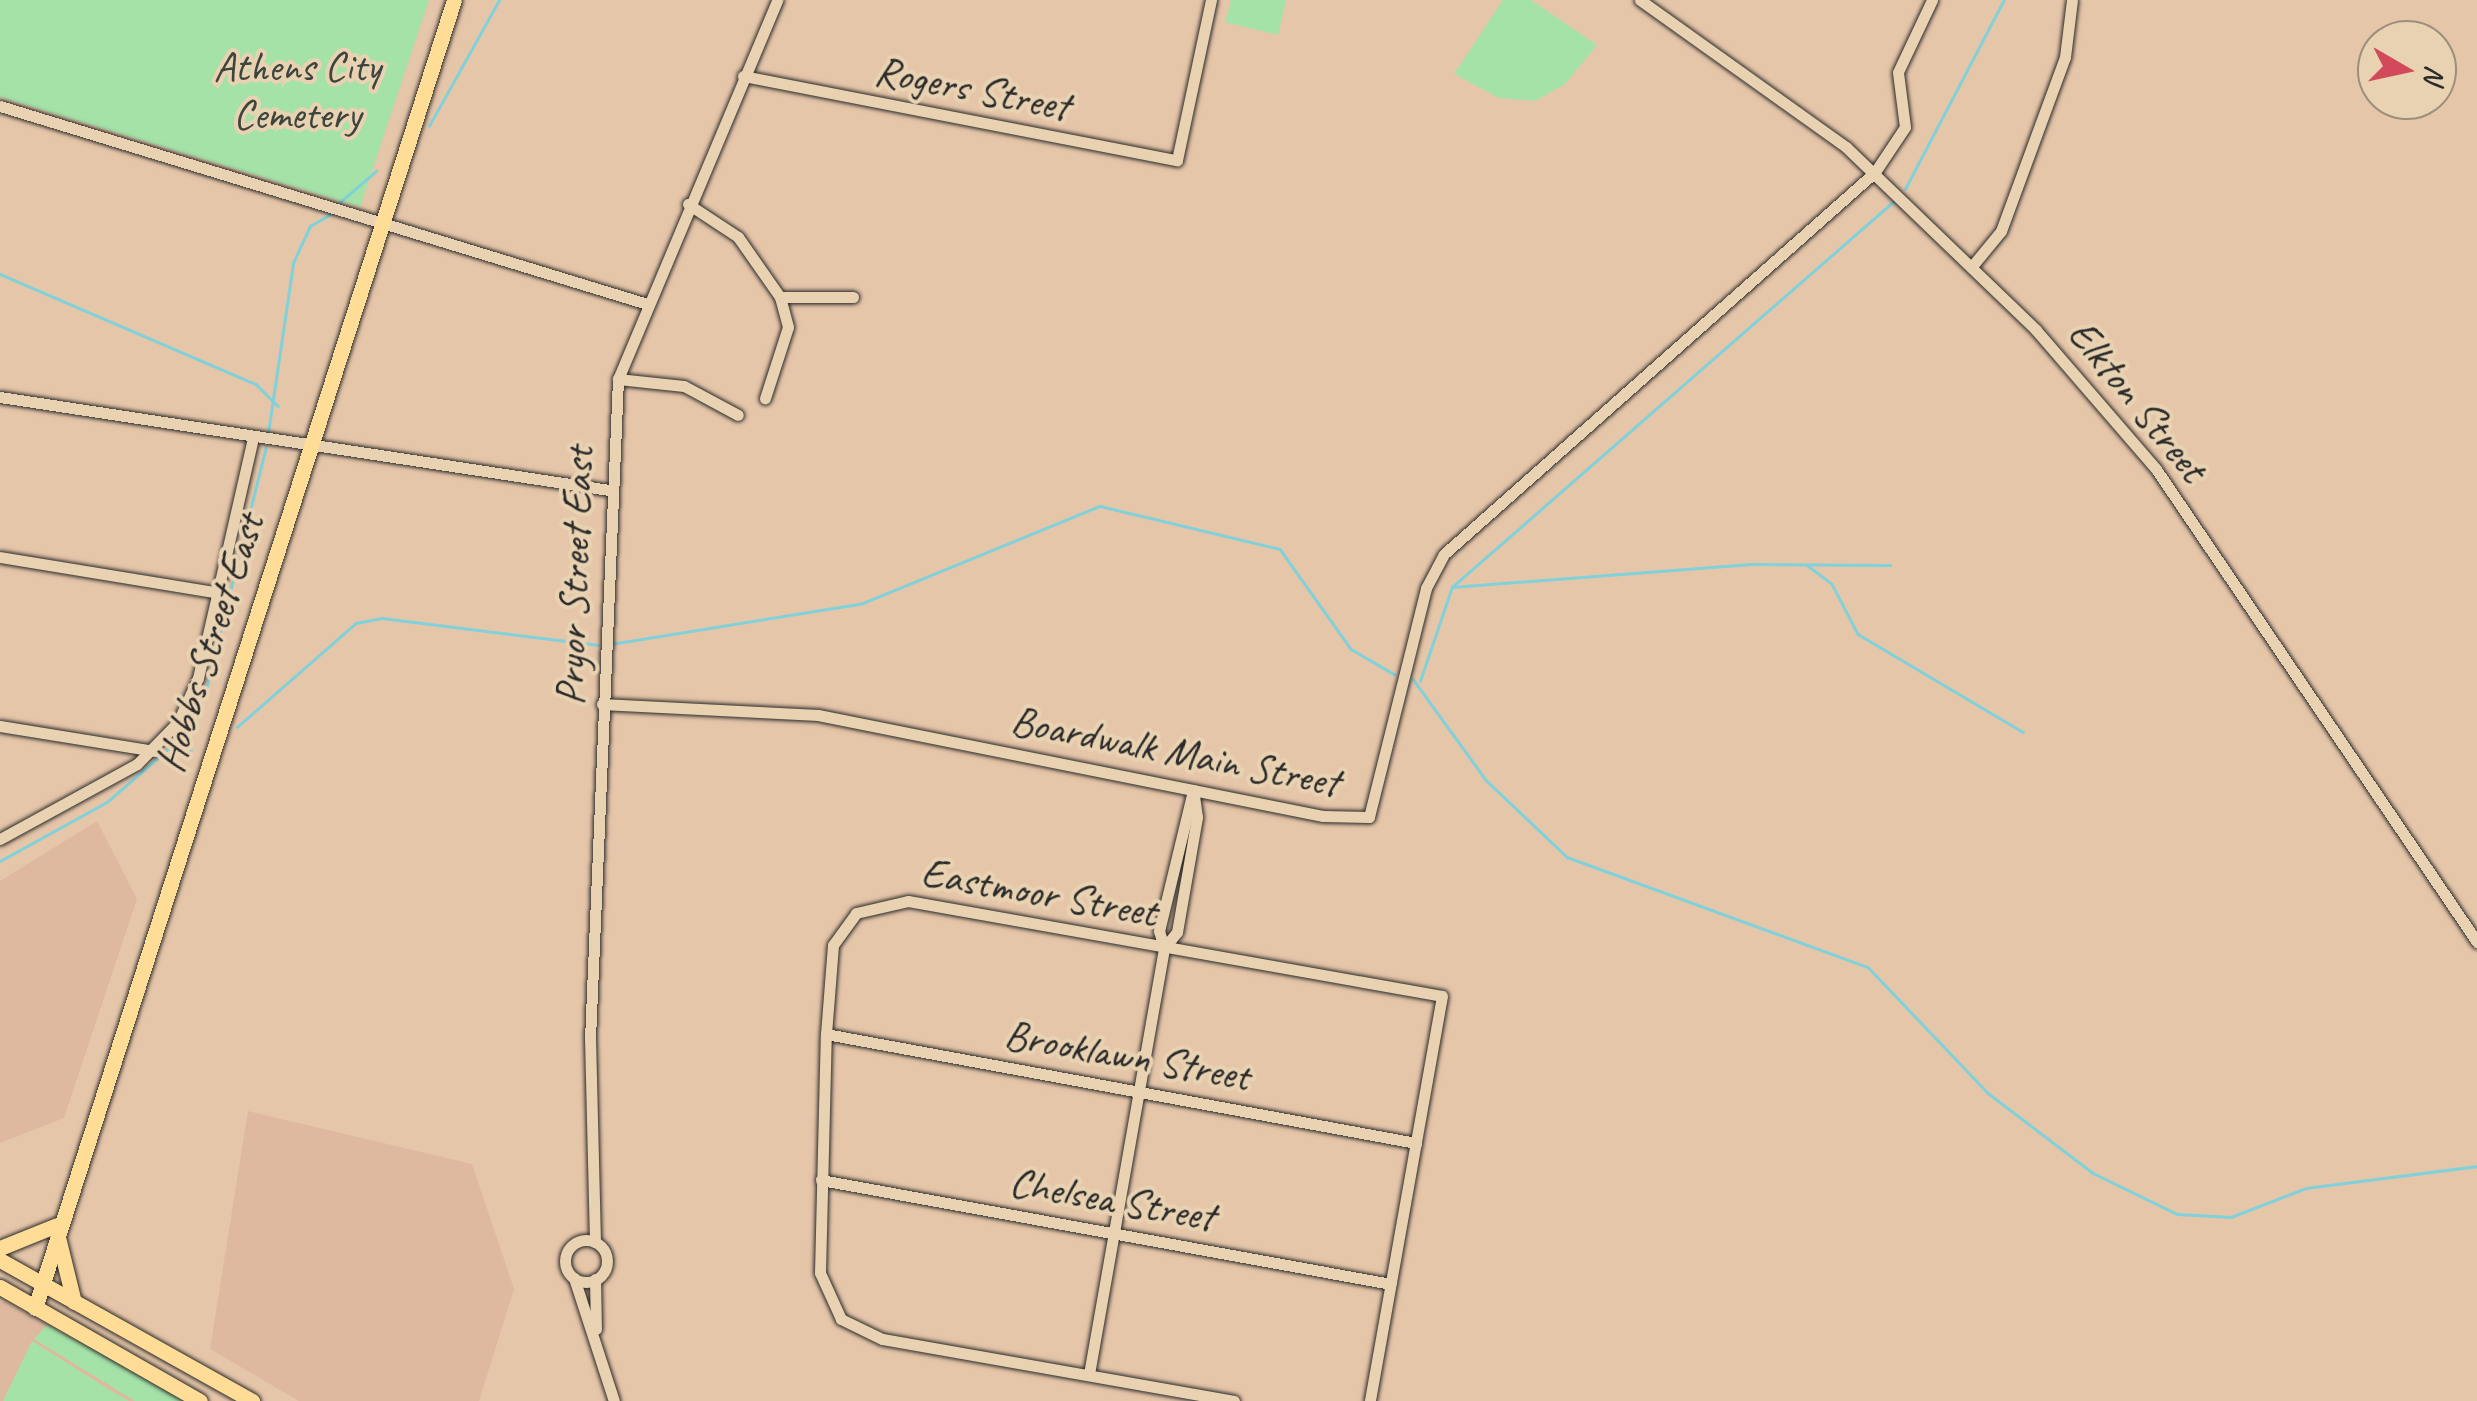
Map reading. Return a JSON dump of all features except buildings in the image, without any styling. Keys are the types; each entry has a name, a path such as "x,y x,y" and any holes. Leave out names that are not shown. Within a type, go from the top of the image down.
{"main road":[{"name":"Hobbs Street East","path":"35,1308 38,1280 454,0"},
{"path":"0,1248 56,1225 74,1302"},
{"path":"0,1260 252,1401"},
{"path":"0,1288 200,1401"}],"street":[{"name":"Pryor Street East","path":"595,1280 607,1260 595,1242 587,1186 609,490 618,379 644,303 777,0"},
{"name":"Rogers Street","path":"744,76 1166,161 1185,152 1211,0"},
{"name":"Elkton Street","path":"1640,0 1875,172 1973,265 2156,468 2477,942"},
{"path":"1875,172 1905,127 1898,72 1932,0"},
{"path":"1973,265 2001,231 2064,57 2072,0"},
{"path":"0,106 644,303"},
{"name":"Boardwalk Main Street","path":"602,704 818,715 1193,790 1369,817 1426,588 1444,554 1875,172"},
{"path":"688,204 738,238 780,298 788,327 765,398"},
{"path":"780,298 853,297"},
{"path":"618,379 684,386 738,415"},
{"path":"0,397 609,490"},
{"path":"0,840 154,751 190,700 220,593 253,437"},
{"path":"0,557 220,593"},
{"path":"0,726 154,751"},
{"path":"1089,1374 1164,948 1177,932 1198,817 1193,790"},
{"name":"Eastmoor Street","path":"1234,1401 858,1331 834,1308 820,1273 826,1034 833,945 856,912 887,900 1442,996 1370,1401"},
{"name":"Brooklawn Street","path":"826,1034 1416,1142"},
{"name":"Chelsea Street","path":"821,1180 1391,1284"},
{"name":"Pryor Street East","path":"571,1247 587,1186"},
{"path":"595,1242 571,1247 574,1278 614,1401"},
{"path":"574,1278 595,1280 595,1338"}],"shaded area":[{"path":"97,821 137,899 64,1118 0,1143 0,881"},
{"path":"248,1111 472,1164 514,1289 479,1401 299,1401 210,1349"},
{"path":"0,1302 6,1302 184,1401 0,1401"}],"green space":[{"name":"Athens City Cemetery","path":"0,0 429,0 360,207 0,97"},
{"path":"1231,0 1286,0 1278,35 1225,22"},
{"path":"1503,0 1531,0 1597,45 1565,84 1535,101 1499,98 1454,74"},
{"path":"47,1325 191,1401 135,1401 34,1339"},
{"path":"32,1341 110,1390 129,1401 3,1401"}],"waterway":[{"path":"429,126 499,0"},
{"path":"1905,189 2004,0"},
{"path":"339,203 376,171"},
{"path":"1420,681 1452,587 1894,201"},
{"path":"268,433 293,263 310,226 331,214"},
{"path":"0,274 256,384 278,406"},
{"path":"0,861 107,802 184,735 206,689 266,447"},
{"path":"611,644 863,603 1100,506 1280,549 1351,649 1394,674"},
{"path":"1452,587 1754,564 1890,565"},
{"path":"1807,565 1832,584 1858,634 2023,732"},
{"path":"237,727 356,623 382,618 598,645"},
{"path":"1413,679 1486,780 1567,857 1868,967 1988,1093 2093,1173 2177,1214 2231,1217 2306,1188 2477,1166"},
{"path":"172,751 192,751"}]}
